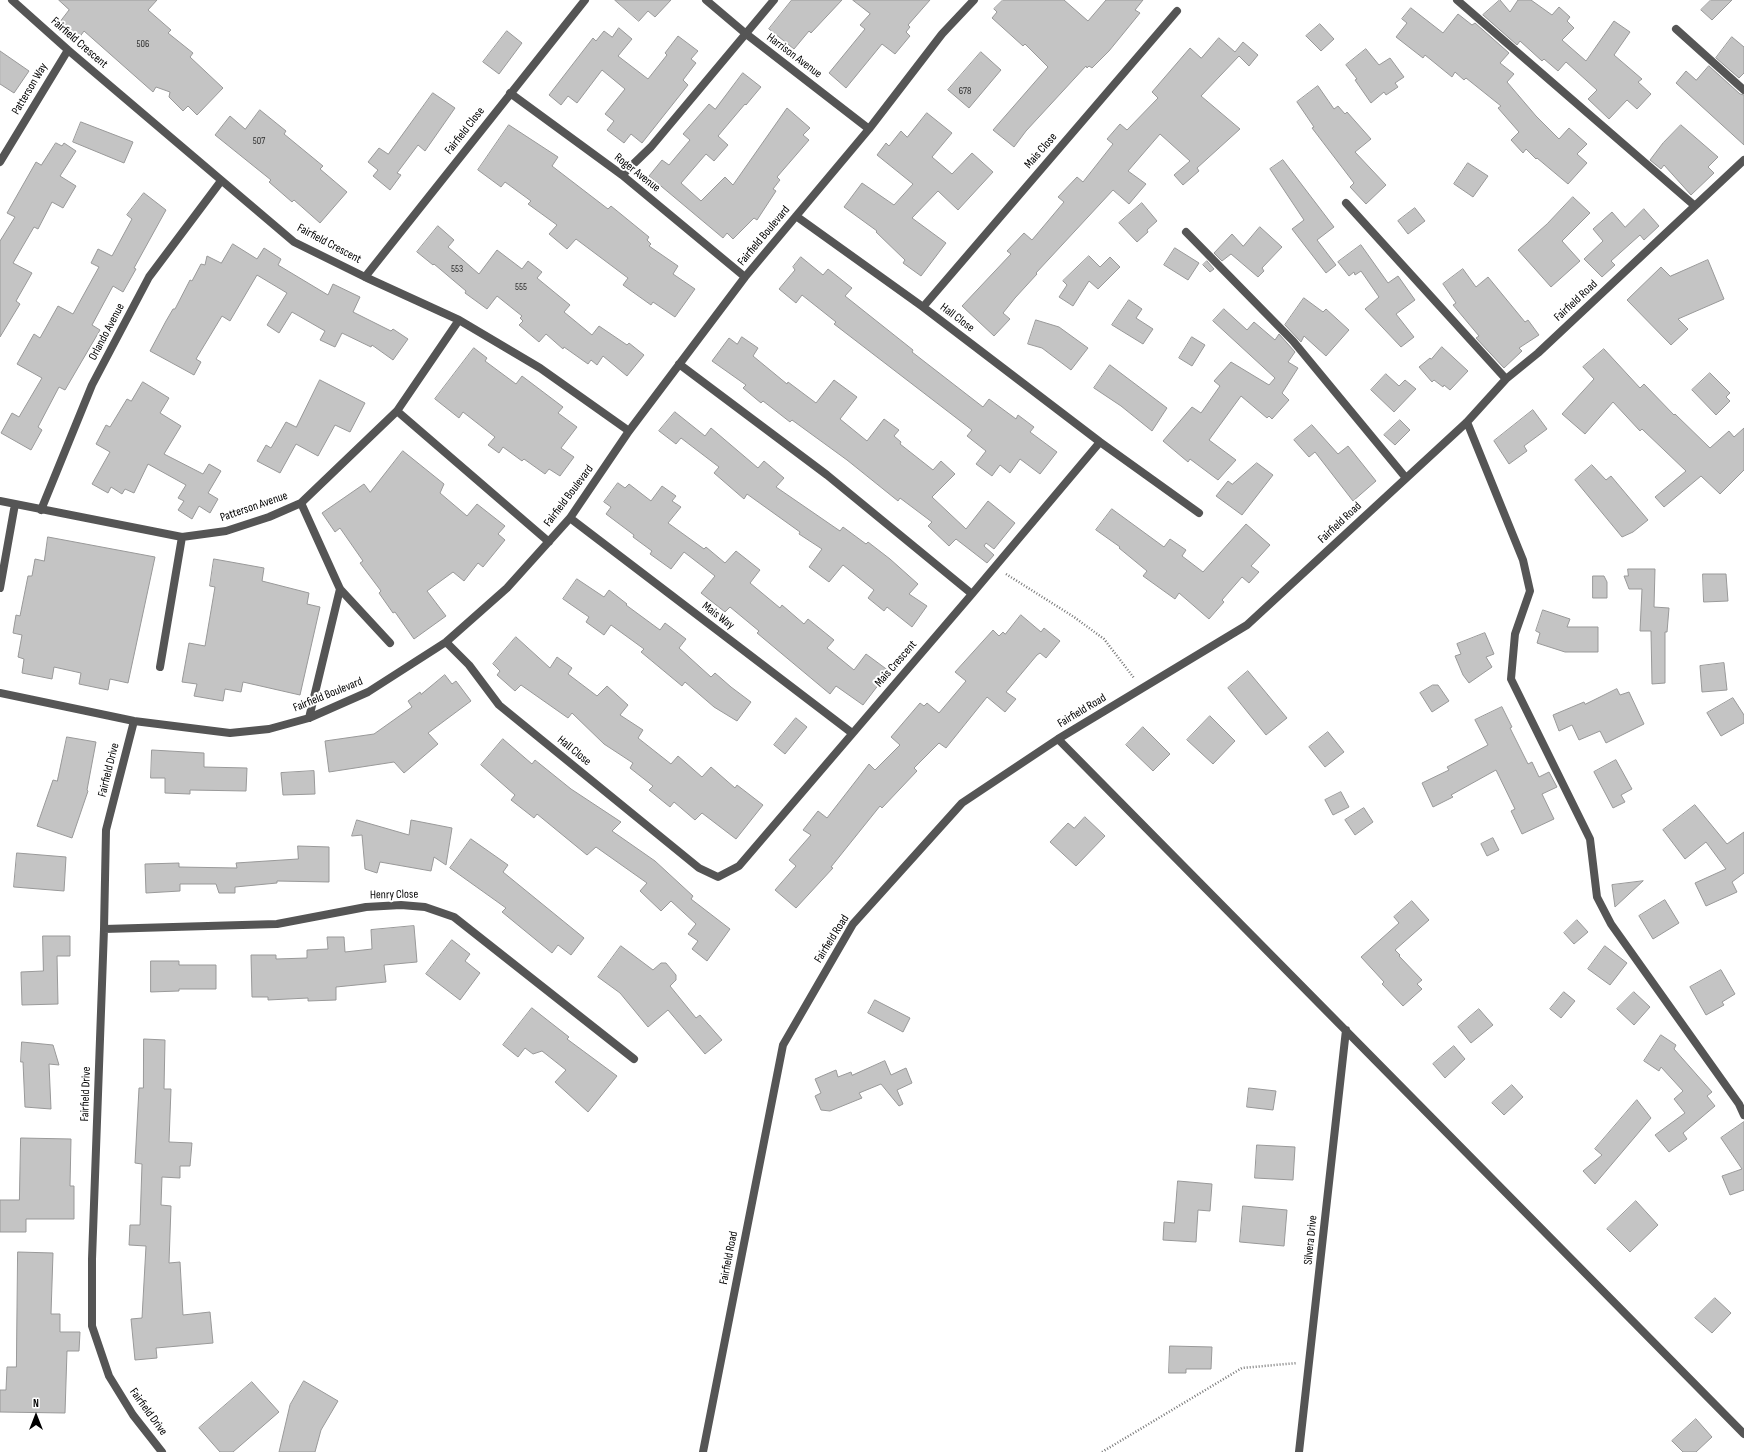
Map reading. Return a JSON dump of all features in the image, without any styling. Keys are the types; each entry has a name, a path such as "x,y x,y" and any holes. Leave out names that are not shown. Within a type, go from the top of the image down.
{"street":[{"name":"Fairfield Crescent","path":"12,0 68,50 294,242 365,277 459,320 540,368 629,431"},
{"name":"Fairfield Close","path":"365,277 585,0"},
{"name":"Harrison Avenue","path":"706,0 744,34 869,129"},
{"path":"622,176 651,147 774,0"},
{"name":"Fairfield Boulevard","path":"0,693 134,721 230,733 270,730 310,718 368,692 446,642 507,588 570,518 629,431 745,277 869,129 942,34 974,0"},
{"path":"1457,0 1696,206"},
{"name":"Mais Close","path":"923,307 1177,11"},
{"path":"1676,29 1744,90"},
{"name":"Patterson Way","path":"0,162 68,50"},
{"name":"Roger Avenue","path":"510,93 622,176 745,277"},
{"name":"Fairfield Road","path":"703,1452 783,1045 853,924 962,803 1058,739 1247,625 1467,422 1506,379 1538,353 1744,160"},
{"name":"Orlando Avenue","path":"41,510 92,385 149,277 221,181"},
{"path":"1346,203 1506,379"},
{"name":"Hall Close","path":"796,216 923,307 1100,442 1199,513"},
{"path":"1186,232 1293,342 1406,478"},
{"name":"Patterson Avenue","path":"0,501 182,536 226,531 269,517 301,503 397,411 459,320"},
{"path":"679,364 827,476 972,594"},
{"path":"397,411 549,542"},
{"path":"1467,422 1523,560 1530,591 1514,634 1511,679 1590,840 1597,897 1611,924 1739,1104 1744,1115"},
{"name":"Mais Crescent","path":"699,868 718,877 739,866 1100,442"},
{"path":"301,503 340,589 390,643"},
{"path":"0,588 15,504"},
{"name":"Mais Way","path":"570,518 852,733"},
{"path":"160,667 182,536"},
{"path":"310,718 340,589"},
{"name":"Hall Close","path":"446,642 469,665 499,706 699,868"},
{"name":"Fairfield Drive","path":"134,721 106,830 104,929 92,1259 92,1326 109,1376 133,1415 162,1452"},
{"path":"1058,739 1744,1434"},
{"name":"Henry Close","path":"104,929 277,924 366,907 401,905 426,907 454,917 634,1059"},
{"name":"Silvera Drive","path":"1299,1452 1346,1030"}],"path":[{"path":"995,567 1074,616 1104,639 1142,689"},
{"path":"1102,1452 1242,1368 1309,1362"}],"building":[{"path":"59,0 157,0 148,10 171,30 168,33 193,53 190,57 223,88 197,115 188,106 183,111 169,97 170,92 156,87 153,92 84,31 79,38 59,23 69,10"},
{"path":"615,0 671,0 655,17 648,11 639,21"},
{"path":"792,0 842,0 811,33 809,31 794,49 769,29"},
{"path":"853,0 930,0 908,25 910,27 906,32 910,36 895,54 882,44 846,88 829,73 865,29 860,25 870,14"},
{"path":"1003,0 1064,0 1088,21 1106,0 1143,0 1135,10 1140,13 1109,51 1092,68 1089,66 1087,68 1086,66 1026,131 1014,147 993,130 1048,67 1025,44 1023,46 992,18 997,12 994,9"},
{"path":"1500,0 1510,12 1518,0 1531,0 1552,15 1559,7 1570,17 1567,21 1574,28 1562,40 1586,61 1614,21 1630,32 1614,55 1642,79 1638,82 1651,94 1637,109 1627,100 1609,119 1588,99 1597,90 1566,62 1558,71 1544,59 1542,61 1520,41 1517,45 1483,15"},
{"path":"1711,0 1732,0 1712,20 1701,10"},
{"path":"1411,8 1443,33 1458,14 1472,25 1475,23 1509,53 1500,63 1514,74 1507,82 1536,116 1559,139 1569,128 1587,144 1577,154 1587,163 1568,184 1537,158 1536,159 1526,149 1523,153 1511,140 1519,132 1498,108 1501,106 1466,78 1464,80 1455,72 1452,77 1425,55 1423,58 1396,37 1407,23 1402,19"},
{"path":"1320,24 1334,39 1321,51 1306,36"},
{"path":"619,28 632,39 618,56 648,79 667,55 665,53 678,36 698,51 691,59 696,63 683,80 688,85 642,143 631,134 624,143 607,130 614,121 605,114 625,89 602,70 577,103 568,96 561,105 549,95 593,38 596,41 604,31 612,37"},
{"path":"507,31 522,43 499,74 483,62"},
{"path":"1732,37 1744,47 1744,73 1739,78 1716,58"},
{"path":"1219,38 1235,52 1243,42 1258,55 1249,66 1239,56 1201,96 1240,129 1197,168 1199,171 1183,185 1174,175 1190,161 1160,134 1128,171 1146,184 1129,204 1113,190 1036,273 1037,274 1015,298 1003,313 1010,319 994,336 962,306 1011,254 1007,251 1024,233 1032,240 1064,202 1058,197 1077,177 1083,182 1113,144 1107,139 1120,124 1127,130 1158,98 1152,92 1190,48 1201,58"},
{"path":"1366,49 1379,65 1390,58 1404,77 1395,83 1398,87 1386,95 1384,92 1371,103 1355,80 1357,79 1346,65"},
{"path":"0,51 29,71 14,93 0,84"},
{"path":"981,52 1001,70 969,108 948,90"},
{"path":"1709,66 1740,94 1744,95 1744,145 1676,83 1686,71 1696,80"},
{"path":"743,73 761,87 718,136 728,145 714,161 706,154 681,183 701,201 725,177 733,185 787,108 810,128 803,135 809,140 777,177 780,180 773,189 776,191 757,220 754,218 733,239 727,233 723,238 649,176 662,160 669,165 690,140 683,134 709,104 715,109"},
{"path":"1318,86 1334,109 1338,106 1345,114 1347,112 1371,139 1355,152 1386,185 1366,204 1350,187 1354,183 1312,128 1314,127 1297,102"},
{"path":"433,93 455,108 425,151 418,145 397,173 401,175 390,190 373,176 378,170 368,162 379,148 388,154"},
{"path":"260,110 286,131 284,134 323,166 320,169 347,192 320,223 294,200 292,202 269,182 271,180 215,135 230,116 245,129"},
{"path":"927,113 952,133 932,157 952,174 972,153 993,172 958,210 938,191 912,218 946,243 921,276 903,263 905,260 876,232 877,231 844,207 862,183 894,205 913,184 877,155 886,143 889,146 901,131 907,137"},
{"path":"81,122 133,142 124,163 73,142"},
{"path":"509,125 558,157 552,166 608,209 611,206 649,237 647,240 651,244 649,246 678,266 673,274 695,289 675,317 653,302 651,305 623,285 628,278 576,239 567,249 549,234 557,225 528,204 531,201 505,182 501,187 478,170"},
{"path":"1681,125 1718,157 1708,167 1714,173 1691,195 1664,165 1661,169 1650,160 1663,143"},
{"path":"56,143 62,146 64,143 76,151 60,176 76,186 63,208 52,202 38,229 34,227 13,263 32,273 16,301 20,304 0,337 0,241 15,217 7,213 36,162 41,165"},
{"path":"1283,160 1334,227 1317,240 1336,265 1326,273 1292,229 1304,220 1270,169"},
{"path":"1468,163 1488,176 1473,197 1454,184"},
{"path":"144,193 166,210 134,268 136,269 123,292 113,286 92,325 100,330 65,390 59,387 38,427 42,430 31,450 1,433 12,413 19,417 42,378 17,364 34,334 40,338 58,306 73,314 99,267 91,263 98,249 112,256 132,219 127,215"},
{"path":"1573,197 1590,213 1562,241 1580,261 1551,287 1518,250 1547,224"},
{"path":"1142,203 1157,221 1137,242 1119,223"},
{"path":"1415,208 1425,221 1408,234 1398,221"},
{"path":"1644,209 1659,226 1644,240 1640,235 1611,261 1615,265 1602,277 1584,259 1603,241 1593,229 1612,212 1625,227"},
{"path":"438,226 454,240 448,247 479,274 497,250 522,269 528,261 542,272 537,278 570,305 564,312 592,335 599,326 627,345 629,343 644,355 627,376 603,356 597,365 591,360 588,364 564,347 563,349 546,334 539,342 519,325 523,321 520,318 522,316 497,296 487,309 465,293 466,291 417,252"},
{"path":"1260,227 1282,247 1262,268 1264,271 1258,277 1231,254 1222,261 1214,253 1232,234 1243,246"},
{"path":"233,244 257,259 264,248 281,259 278,265 328,295 333,284 360,297 353,312 391,331 393,329 408,339 393,360 372,345 371,347 342,333 335,347 320,340 325,331 292,312 279,333 267,325 287,293 257,275 230,321 222,316 196,359 201,362 194,375 150,351 190,280 192,281 201,264 205,265 207,256 221,263"},
{"path":"1361,245 1388,283 1398,276 1415,300 1396,314 1414,337 1401,347 1365,309 1379,297 1361,271 1355,275 1354,272 1349,276 1338,262"},
{"path":"1175,248 1199,263 1188,280 1164,265"},
{"path":"1089,256 1100,267 1110,257 1120,267 1098,289 1089,281 1073,306 1059,297 1067,285 1063,281"},
{"path":"801,257 823,275 828,269 852,288 845,296 913,350 912,352 983,407 989,399 1016,419 1018,415 1034,427 1030,432 1057,452 1040,474 1020,459 1010,473 1000,465 992,476 976,464 986,451 967,436 972,430 834,324 836,322 802,295 796,303 779,289 795,270 793,267"},
{"path":"1708,260 1724,299 1678,319 1688,329 1671,345 1627,300 1661,267 1670,276"},
{"path":"1207,261 1214,269 1210,272 1203,265"},
{"path":"1463,269 1476,287 1488,277 1525,322 1528,320 1539,335 1519,348 1522,351 1504,368 1476,338 1479,336 1453,305 1456,303 1443,284"},
{"path":"1304,298 1323,312 1326,309 1349,330 1326,356 1304,336 1301,342 1285,325"},
{"path":"1129,300 1142,309 1136,318 1153,329 1143,344 1112,325"},
{"path":"1224,309 1247,330 1254,322 1275,340 1279,334 1295,352 1288,362 1298,368 1282,393 1289,400 1272,419 1269,416 1267,418 1241,396 1209,440 1236,460 1218,480 1190,459 1188,462 1163,441 1192,407 1201,413 1220,386 1214,381 1231,362 1269,385 1275,378 1213,321"},
{"path":"1036,320 1059,327 1088,348 1071,370 1042,348 1028,344"},
{"path":"742,337 758,348 753,356 787,384 788,382 816,403 834,380 857,397 840,419 867,441 884,419 899,430 894,436 901,442 900,444 933,470 941,461 955,474 932,497 966,529 988,501 1015,523 994,549 986,543 984,546 994,555 987,563 956,539 949,546 928,526 932,522 900,498 898,501 847,460 792,420 790,422 763,401 761,403 743,388 746,385 712,361 729,338 737,344"},
{"path":"1192,337 1205,345 1192,366 1179,358"},
{"path":"1442,347 1468,371 1450,390 1434,380 1432,382 1419,367 1430,358 1431,359"},
{"path":"474,348 487,358 485,361 516,384 522,376 563,407 558,413 577,427 561,448 574,457 560,476 549,469 545,474 524,459 522,461 503,447 499,453 488,445 495,437 463,412 459,418 435,399"},
{"path":"1604,349 1640,388 1644,384 1674,415 1675,414 1710,448 1729,431 1734,437 1744,428 1744,470 1720,494 1701,476 1664,507 1655,497 1686,471 1642,429 1640,431 1613,402 1585,434 1562,414 1594,379 1583,367"},
{"path":"1110,365 1167,408 1152,431 1121,406 1094,388"},
{"path":"1710,373 1730,393 1726,397 1730,401 1716,415 1692,390"},
{"path":"1386,374 1399,386 1405,380 1416,389 1394,412 1371,390"},
{"path":"320,380 365,403 350,432 335,425 318,456 296,444 280,473 257,461 266,445 271,448 286,422 296,427"},
{"path":"143,382 169,398 160,413 181,426 164,454 203,474 209,464 221,471 208,493 218,499 210,513 199,506 192,519 178,510 184,501 178,498 186,485 148,464 134,493 125,489 122,494 111,487 108,493 92,484 110,452 96,444 106,425 110,427 127,399 131,401"},
{"path":"1533,410 1547,429 1524,446 1527,451 1509,464 1494,441"},
{"path":"675,412 705,436 711,428 758,468 764,461 784,478 776,487 840,531 843,527 866,544 868,542 918,584 909,594 927,606 912,627 887,607 884,611 868,598 874,590 843,565 829,582 809,567 822,549 799,534 800,532 747,494 744,499 714,473 719,467 681,438 676,444 659,431"},
{"path":"1400,420 1410,430 1395,445 1384,435"},
{"path":"1312,425 1338,454 1348,446 1376,481 1353,501 1315,452 1309,457 1294,440"},
{"path":"403,451 444,484 440,493 467,516 477,504 505,526 498,534 505,540 483,567 478,563 464,581 453,572 427,591 446,616 414,639 395,612 393,613 379,593 381,591 360,563 363,561 340,528 335,532 322,513 364,484 370,492"},
{"path":"1257,463 1273,475 1242,515 1216,496 1228,481 1232,484"},
{"path":"1592,465 1606,480 1611,476 1648,520 1633,532 1622,537 1575,480"},
{"path":"618,483 625,488 629,484 651,501 662,486 676,496 672,501 681,507 668,523 704,549 706,547 725,563 736,551 760,570 750,583 780,608 782,605 804,624 808,619 834,640 827,648 854,670 866,654 889,671 863,705 836,686 830,694 757,633 759,631 730,607 725,612 701,593 715,576 684,552 671,569 650,554 652,551 606,514 611,507 604,502"},
{"path":"1112,509 1164,547 1170,539 1186,550 1182,556 1203,572 1246,524 1270,545 1251,566 1259,572 1249,583 1242,577 1222,600 1224,602 1209,619 1179,593 1175,599 1143,576 1147,571 1119,548 1120,547 1096,530"},
{"path":"48,537 155,557 128,683 110,679 108,690 79,684 81,673 54,667 52,679 22,673 24,659 18,657 22,635 13,633 16,615 20,616 28,576 32,576 35,559 44,561"},
{"path":"214,559 264,568 262,581 309,593 307,604 320,607 300,695 243,682 241,692 225,689 223,701 194,696 197,684 182,682 189,643 205,646 215,587 210,586"},
{"path":"1628,569 1655,569 1654,607 1669,608 1667,632 1665,632 1665,683 1652,684 1651,631 1640,631 1642,589 1629,589 1624,576 1628,576"},
{"path":"1703,574 1726,574 1728,601 1704,602"},
{"path":"1593,576 1604,576 1607,582 1607,598 1593,598"},
{"path":"577,579 604,597 609,590 627,604 626,605 660,630 665,623 686,639 679,648 711,677 715,673 751,702 737,721 714,707 685,682 682,686 641,652 644,649 611,625 604,635 586,622 589,617 563,599"},
{"path":"1543,610 1570,619 1567,627 1598,627 1598,652 1565,652 1537,643 1540,633 1536,631"},
{"path":"1021,615 1041,632 1044,628 1060,641 1046,658 1040,653 1037,655 1006,692 1016,699 1005,712 987,697 946,748 939,743 914,768 917,771 882,808 880,806 831,867 833,868 796,908 775,890 796,866 789,860 811,835 803,830 818,811 827,818 869,764 875,770 900,745 891,737 920,703 924,706 927,703 939,713 966,681 955,672 993,630 999,636 1003,632 1005,634"},
{"path":"1485,633 1494,654 1486,657 1492,667 1469,683 1463,675 1455,656 1461,654 1457,644"},
{"path":"516,637 550,668 557,657 572,668 568,674 597,696 607,686 628,705 620,715 643,730 638,738 671,764 678,756 702,777 711,767 735,788 737,785 763,805 736,839 702,813 695,820 674,802 670,807 649,790 653,786 630,768 633,763 604,744 572,713 568,718 521,685 515,691 497,675 500,671 493,664"},
{"path":"1724,663 1727,690 1702,692 1700,666"},
{"path":"1248,671 1287,718 1266,735 1228,688"},
{"path":"445,675 452,684 456,681 471,701 428,733 438,744 404,773 394,762 329,772 325,741 374,734 412,707 408,701 420,692 421,694"},
{"path":"1433,685 1438,685 1449,701 1432,712 1420,693"},
{"path":"1617,689 1620,695 1629,692 1644,724 1606,743 1600,731 1579,740 1572,725 1559,731 1553,715 1584,702 1585,704"},
{"path":"1733,698 1744,715 1744,723 1721,736 1707,713"},
{"path":"1502,707 1512,727 1510,728 1528,764 1532,762 1539,777 1549,772 1557,787 1542,794 1554,819 1522,834 1511,811 1515,809 1496,770 1451,795 1453,797 1433,807 1422,783 1449,770 1447,767 1488,745 1475,720"},
{"path":"1210,716 1235,741 1213,764 1187,740"},
{"path":"796,718 807,727 785,754 774,745"},
{"path":"1143,727 1170,754 1153,771 1126,745"},
{"path":"1328,732 1344,752 1325,767 1309,747"},
{"path":"67,737 96,742 88,791 72,838 37,826 53,780 57,781"},
{"path":"503,739 532,764 535,760 571,789 621,822 612,831 655,861 693,896 691,899 730,929 707,961 692,949 698,941 688,934 696,924 671,901 661,911 640,891 647,883 596,847 587,855 537,814 534,818 511,800 515,795 481,765"},
{"path":"152,750 204,753 204,767 247,768 246,791 190,790 190,794 165,793 165,778 151,778"},
{"path":"1616,760 1632,789 1621,795 1625,802 1613,808 1594,772"},
{"path":"314,771 315,794 283,795 281,773"},
{"path":"1341,792 1349,807 1333,815 1325,800"},
{"path":"1695,805 1727,844 1744,832 1744,873 1732,882 1737,892 1706,906 1695,883 1726,869 1706,842 1685,859 1663,830"},
{"path":"1364,808 1373,822 1355,835 1345,820"},
{"path":"1085,817 1105,836 1076,866 1050,842 1068,823 1074,828"},
{"path":"357,820 409,835 411,820 452,828 446,865 434,857 431,871 380,862 377,873 365,869 362,835 352,836"},
{"path":"1493,838 1499,850 1487,856 1481,844"},
{"path":"471,839 508,865 503,872 584,938 571,955 558,945 552,953 502,912 506,908 450,868"},
{"path":"298,846 329,847 329,882 277,881 277,883 235,887 235,893 219,893 216,884 180,884 180,891 146,893 145,864 179,863 179,867 237,868 236,863 298,859"},
{"path":"17,853 66,857 64,891 14,887"},
{"path":"1643,881 1615,907 1612,885"},
{"path":"1665,900 1679,923 1653,939 1639,916"},
{"path":"1412,901 1429,920 1395,950 1422,980 1417,984 1422,989 1403,1006 1382,984 1384,982 1361,957 1399,923 1394,917"},
{"path":"1577,920 1588,932 1574,944 1564,933"},
{"path":"414,926 417,962 384,965 386,982 336,987 336,1000 308,1001 308,998 268,1000 268,997 252,997 251,955 276,955 276,959 307,958 307,950 328,949 327,937 344,937 345,952 372,949 371,930"},
{"path":"43,936 70,936 70,956 57,956 58,1004 22,1005 21,972 43,971"},
{"path":"452,940 470,954 465,961 480,973 460,1000 426,974"},
{"path":"621,946 653,970 661,963 666,963 676,975 676,980 670,986 696,1018 700,1015 722,1040 705,1054 668,1010 648,1027 620,993 598,977"},
{"path":"1605,946 1627,963 1610,985 1588,969"},
{"path":"151,961 179,961 179,965 216,965 216,989 179,989 179,991 151,992"},
{"path":"1721,970 1735,994 1722,1002 1724,1005 1706,1015 1690,987"},
{"path":"1564,992 1575,1001 1561,1018 1550,1009"},
{"path":"1634,992 1650,1007 1634,1025 1617,1009"},
{"path":"875,1000 910,1018 903,1032 868,1013"},
{"path":"532,1008 569,1037 567,1039 617,1076 588,1112 555,1082 566,1070 542,1051 533,1054 525,1048 518,1057 503,1045"},
{"path":"1479,1009 1493,1025 1471,1043 1458,1027"},
{"path":"1661,1035 1676,1045 1674,1049 1712,1092 1707,1096 1715,1106 1683,1133 1687,1139 1669,1152 1655,1135 1685,1113 1674,1099 1683,1091 1661,1067 1659,1071 1644,1061"},
{"path":"144,1039 165,1040 164,1089 171,1089 169,1142 192,1143 190,1166 180,1166 180,1178 162,1177 161,1205 171,1206 169,1263 180,1262 183,1315 210,1312 213,1343 156,1348 157,1358 135,1360 131,1319 142,1318 146,1246 129,1245 130,1225 140,1225 142,1164 135,1163 139,1088 143,1088"},
{"path":"22,1042 53,1045 59,1065 49,1064 51,1109 25,1107 23,1062 21,1062"},
{"path":"1454,1046 1465,1059 1445,1078 1433,1064"},
{"path":"885,1061 891,1075 906,1068 912,1083 897,1090 903,1104 899,1106 881,1084 859,1093 862,1098 830,1111 821,1110 815,1096 821,1093 815,1079 836,1070 838,1077 851,1072 852,1075"},
{"path":"1512,1085 1523,1097 1504,1115 1492,1103"},
{"path":"1249,1088 1276,1091 1273,1110 1247,1107"},
{"path":"1637,1100 1651,1118 1595,1184 1583,1171 1602,1155 1595,1149"},
{"path":"1744,1122 1744,1190 1730,1195 1722,1176 1742,1169 1721,1138"},
{"path":"21,1138 71,1139 70,1186 74,1186 74,1219 26,1219 26,1232 0,1232 0,1200 19,1200"},
{"path":"1257,1145 1295,1147 1293,1180 1255,1178"},
{"path":"1178,1181 1212,1184 1210,1211 1198,1210 1196,1242 1163,1240 1164,1222 1174,1223"},
{"path":"1636,1201 1658,1225 1630,1252 1607,1229"},
{"path":"1243,1206 1287,1210 1284,1246 1240,1242"},
{"path":"18,1252 53,1253 51,1314 60,1314 60,1332 80,1332 79,1351 67,1351 65,1413 0,1412 0,1390 6,1390 7,1367 16,1367"},
{"path":"1715,1298 1731,1313 1712,1333 1695,1318"},
{"path":"1170,1346 1212,1347 1211,1369 1186,1369 1186,1373 1169,1373"},
{"path":"304,1381 338,1401 321,1430 315,1452 279,1452 290,1405"},
{"path":"252,1382 279,1412 233,1452 220,1452 199,1428"},
{"path":"1696,1419 1712,1437 1696,1452 1683,1452 1672,1441"}]}
